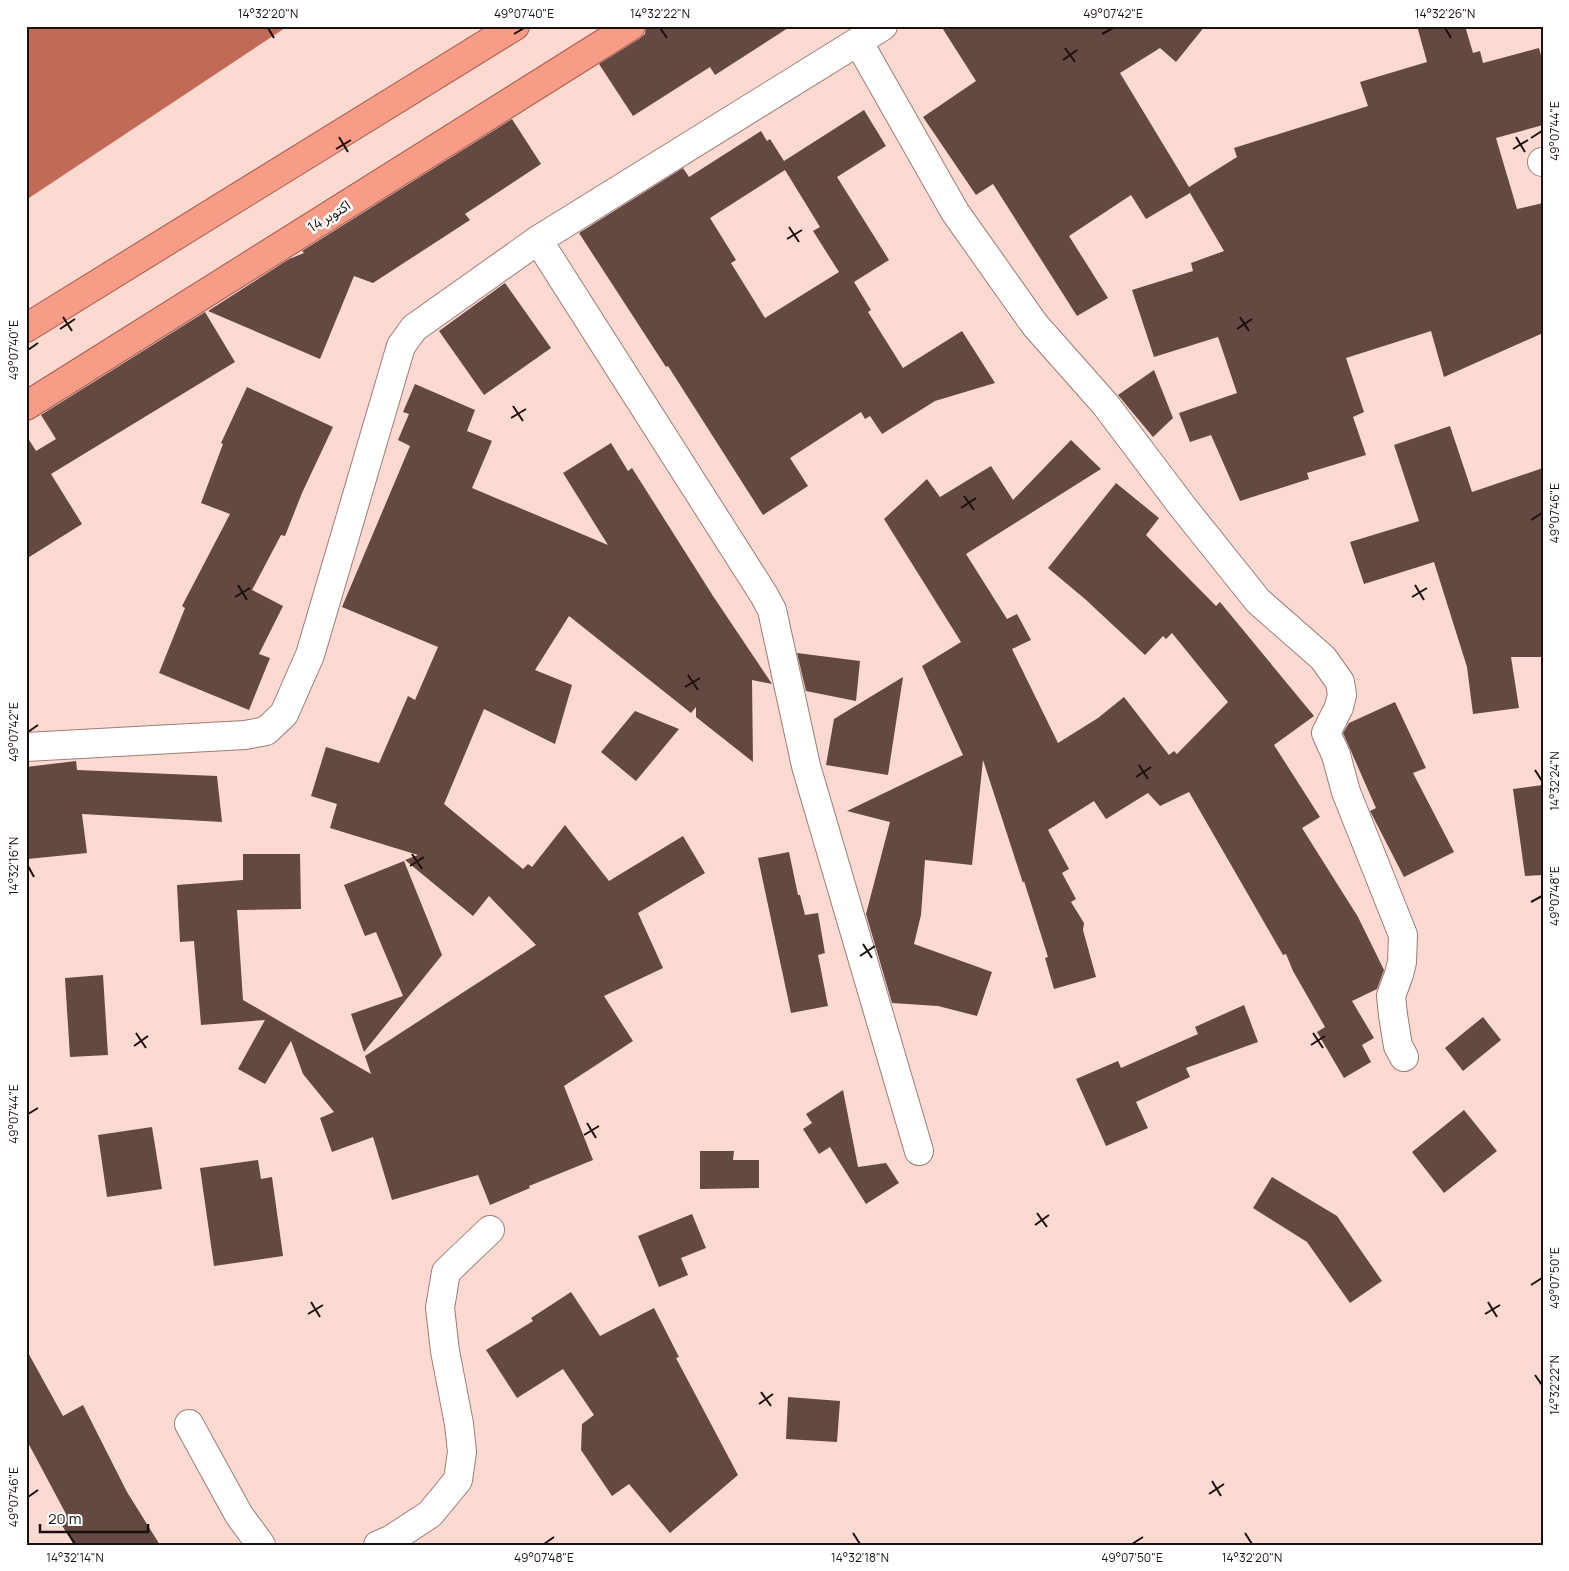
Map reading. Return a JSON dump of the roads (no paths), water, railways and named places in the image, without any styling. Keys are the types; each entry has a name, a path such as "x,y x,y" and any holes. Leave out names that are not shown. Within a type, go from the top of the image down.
{"highway":[{"path":"26,328 515,26"},
{"name":"14 اكتوبر","path":"26,406 631,26"}],"street":[{"path":"26,748 245,735 266,731 284,714 310,655 401,346 414,328 538,240 883,26"},
{"path":"859,42 955,212 1035,325 1105,404 1182,506 1258,601 1323,658 1340,682 1342,695 1339,707 1326,733 1336,755 1346,792 1403,935 1402,962 1392,996 1398,1046 1404,1057"},
{"path":"538,240 772,610 806,766 919,1151"},
{"path":"378,1545 392,1539 430,1514 458,1480 462,1452 459,1424 445,1351 440,1308 446,1272 490,1230"},
{"path":"189,1424 239,1515 261,1545"}]}
